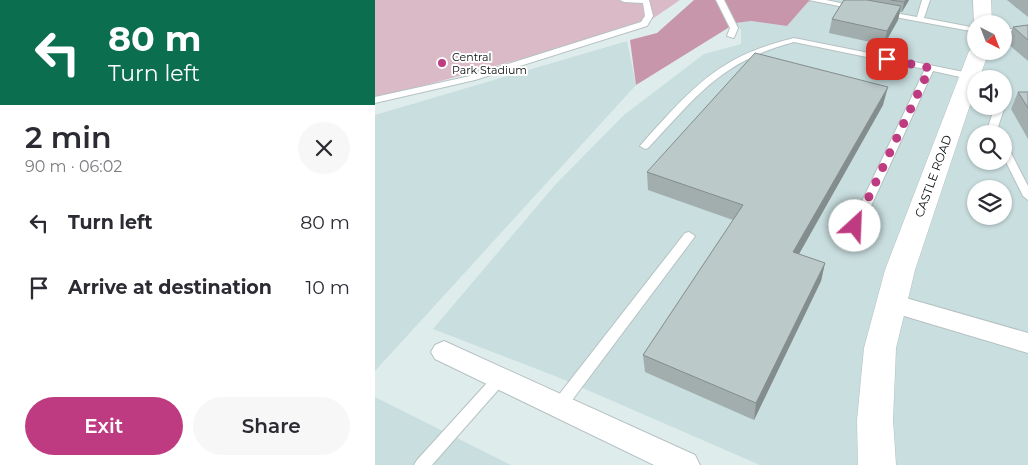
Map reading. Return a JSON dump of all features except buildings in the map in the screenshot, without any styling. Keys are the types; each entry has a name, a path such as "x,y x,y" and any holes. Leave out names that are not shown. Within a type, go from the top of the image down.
{"main road":[{"path":"983,0 983,15"},
{"name":"CASTLE ROAD","path":"877,465 875,420 880,348 919,214 974,64"}],"street":[{"path":"892,303 1028,343"},
{"path":"444,352 501,377 685,465"}],"lane":[{"path":"375,100 472,78 645,24 649,16 646,1 624,0"},
{"path":"720,0 734,28 731,36"},
{"path":"813,0 862,9"},
{"path":"920,20 925,0"},
{"path":"872,11 967,28"},
{"path":"1013,31 1028,31"},
{"path":"645,146 721,70 740,59 772,45 794,40 930,68 974,64"},
{"path":"848,243 930,68"},
{"path":"1012,165 1028,196"},
{"path":"559,406 689,236"},
{"path":"422,465 501,377"}],"shaded area":[{"name":"Central Park Stadium","path":"375,0 680,0 642,26 375,99"},
{"path":"694,0 814,0 808,2 787,26 751,21 736,23 636,85 630,40 657,33"},
{"path":"814,0 1028,0 1028,465 760,465 555,376 433,329 555,185 624,115 704,54 741,44 741,30 736,23 751,21 787,26 808,2"},
{"path":"627,41 636,85 375,371 375,115"},
{"path":"375,397 511,465 375,465"}],"place":[{"name":"Central Park Stadium","path":"442,63"}],"route":[{"path":"855,226 930,68 887,59"}]}
